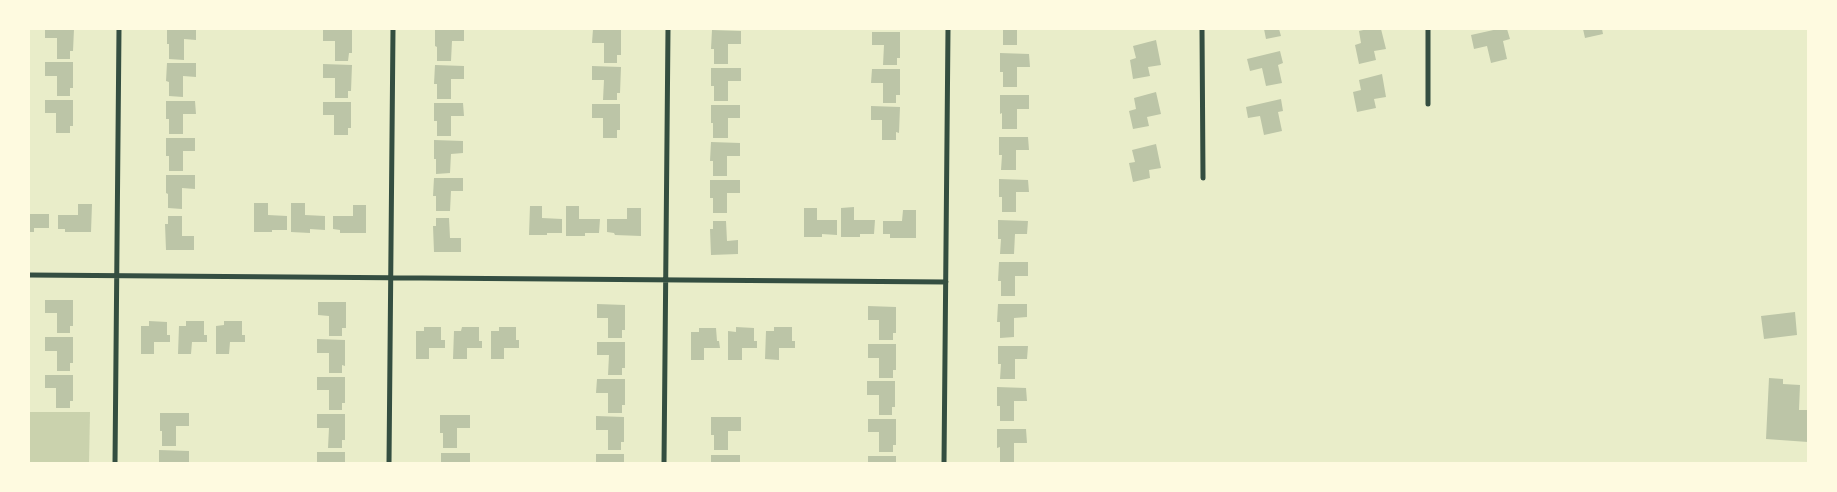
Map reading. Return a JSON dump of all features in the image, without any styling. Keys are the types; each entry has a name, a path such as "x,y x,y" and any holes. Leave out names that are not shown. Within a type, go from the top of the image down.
{"street":[{"path":"115,463 118,29"},
{"path":"389,463 393,29"},
{"path":"664,463 668,29"},
{"path":"944,463 948,29"},
{"path":"1202,29 1203,178"},
{"path":"1428,29 1428,104"},
{"path":"29,275 946,282"}],"green space":[{"path":"29,412 90,412 89,463 29,463"}],"building":[{"path":"45,29 74,29 73,51 70,51 70,59 57,59 57,38 45,38"},
{"path":"167,29 196,29 196,40 184,39 184,60 169,59"},
{"path":"323,29 352,29 352,53 349,53 348,61 335,61 335,41 323,41"},
{"path":"435,29 464,29 464,41 452,41 451,61 437,61"},
{"path":"593,29 621,30 621,55 617,55 617,63 604,63 604,43 592,43"},
{"path":"1003,29 1017,29 1017,45 1003,45"},
{"path":"1264,29 1279,29 1281,36 1266,39"},
{"path":"1381,29 1386,49 1374,51 1376,60 1359,64 1355,45 1361,43 1359,31"},
{"path":"1507,29 1510,39 1503,41 1507,59 1491,63 1487,46 1474,49 1471,35"},
{"path":"1583,29 1602,29 1603,34 1585,38"},
{"path":"712,30 741,31 741,44 728,44 728,64 714,64 714,49 711,49"},
{"path":"872,32 900,32 900,58 897,58 897,65 883,65 884,45 872,45"},
{"path":"1156,40 1161,65 1148,67 1150,76 1133,79 1130,60 1136,58 1133,46"},
{"path":"1280,51 1283,63 1278,65 1282,83 1266,86 1262,68 1250,71 1247,59"},
{"path":"1000,53 1029,54 1030,67 1017,67 1017,87 1003,87 1003,72 1000,72"},
{"path":"45,62 73,62 73,88 70,88 70,96 57,96 57,76 45,76"},
{"path":"167,63 196,63 196,77 183,76 183,97 169,96 169,82 166,81"},
{"path":"323,64 352,65 351,91 348,91 348,98 335,98 335,78 323,78"},
{"path":"435,65 464,66 464,79 451,79 451,99 437,99 437,84 434,84"},
{"path":"592,66 621,67 620,93 617,93 617,100 603,100 604,80 592,80"},
{"path":"711,68 741,68 741,81 728,81 728,101 714,101 714,86 711,86"},
{"path":"872,69 900,69 900,95 896,95 896,103 883,103 883,83 871,83"},
{"path":"1382,74 1386,97 1374,99 1376,108 1357,112 1353,92 1361,90 1359,80"},
{"path":"1156,92 1161,114 1147,117 1149,126 1133,129 1129,111 1136,109 1134,98"},
{"path":"1000,95 1029,95 1029,109 1017,109 1017,129 1002,129"},
{"path":"1281,99 1283,111 1278,112 1282,131 1264,135 1260,116 1248,118 1246,107"},
{"path":"45,100 73,100 73,126 70,126 70,133 56,133 56,113 45,113"},
{"path":"166,101 195,101 196,114 183,114 183,134 169,134 169,119 166,119"},
{"path":"323,102 351,102 351,128 348,128 348,135 334,135 334,115 323,115"},
{"path":"434,103 463,103 464,116 451,116 451,136 437,136 437,121 434,121"},
{"path":"592,104 620,104 620,130 617,130 617,138 603,138 603,118 592,118"},
{"path":"711,105 740,105 740,118 728,118 728,138 713,138"},
{"path":"871,106 900,107 899,133 896,132 896,140 882,140 882,120 871,120"},
{"path":"999,137 1028,137 1029,150 1016,150 1016,170 1001,170 1002,155 999,155"},
{"path":"166,138 195,138 195,151 183,151 183,171 169,171 169,156 166,156"},
{"path":"434,140 463,141 463,153 451,154 450,173 436,174"},
{"path":"711,142 740,143 740,156 727,156 727,176 713,176 713,161 710,161"},
{"path":"1156,144 1161,168 1149,170 1150,178 1133,182 1129,163 1135,162 1132,150"},
{"path":"166,175 195,175 195,189 182,188 182,209 168,208"},
{"path":"434,178 463,178 463,191 451,191 450,211 436,211 436,196 433,196"},
{"path":"999,179 1028,180 1029,192 1016,192 1016,212 1002,212 1002,197 999,197"},
{"path":"710,180 740,180 740,193 727,193 727,213 713,213 713,198 710,198"},
{"path":"254,203 268,203 268,215 287,216 287,230 254,232"},
{"path":"291,203 305,203 305,215 325,216 325,230 310,229 310,233 291,232"},
{"path":"78,204 92,204 91,232 65,232 65,229 58,229 58,215 78,215"},
{"path":"353,205 366,205 366,233 340,233 340,230 333,229 333,216 353,216"},
{"path":"530,206 542,206 542,218 562,219 562,233 529,235"},
{"path":"566,206 579,206 579,219 600,219 599,233 585,233 585,236 566,236"},
{"path":"854,207 854,220 875,220 874,234 860,234 860,237 841,237 841,208"},
{"path":"627,208 641,208 641,236 615,235 614,233 607,232 607,219 627,219"},
{"path":"804,208 817,208 817,220 837,220 837,235 822,234 822,237 804,237"},
{"path":"903,210 916,210 916,238 890,238 890,234 883,234 883,221 902,221"},
{"path":"29,214 49,214 49,228 34,228 34,232 29,232"},
{"path":"168,216 182,216 182,236 194,236 194,250 166,250 165,224 168,224"},
{"path":"436,218 449,218 450,238 461,238 461,252 434,252 433,226 436,226"},
{"path":"998,220 1028,221 1027,234 1015,234 1014,254 1000,254 1001,239 998,239"},
{"path":"713,221 726,221 727,241 738,240 738,254 711,255 710,229 713,229"},
{"path":"999,262 1028,262 1028,276 1015,276 1015,296 1001,296 1001,281 998,281"},
{"path":"45,300 73,300 73,326 70,326 70,333 57,333 57,313 45,313"},
{"path":"318,302 346,302 346,328 342,328 342,336 329,336 329,316 318,315"},
{"path":"597,304 625,305 625,330 622,330 622,338 608,338 608,318 597,318"},
{"path":"998,304 1027,304 1027,317 1014,318 1014,337 1000,338 1000,322 997,322"},
{"path":"868,306 896,307 896,333 893,333 893,340 879,340 879,320 868,320"},
{"path":"1795,312 1797,335 1764,339 1761,316"},
{"path":"149,321 167,322 167,335 170,335 170,342 154,342 154,354 141,354 141,326 149,326"},
{"path":"186,321 204,321 204,335 207,335 207,342 192,342 191,354 178,354 179,326 186,326"},
{"path":"224,321 242,321 242,335 245,335 245,342 230,342 229,354 216,354 216,326 224,325"},
{"path":"424,327 441,327 441,340 445,340 445,348 429,348 429,359 416,359 416,331 424,331"},
{"path":"462,327 479,327 479,341 482,341 482,348 467,348 467,359 453,359 454,331 461,331"},
{"path":"499,327 516,327 516,340 519,340 519,348 504,348 504,359 491,359 491,331 499,331"},
{"path":"736,327 754,328 754,341 757,341 757,348 742,348 742,360 728,360 728,331 736,332"},
{"path":"774,327 792,327 792,341 795,341 795,348 779,348 779,360 765,359 766,331 774,331"},
{"path":"699,328 716,328 717,341 719,341 720,348 704,348 704,360 691,360 691,332 699,332"},
{"path":"45,337 73,337 73,363 70,363 70,371 57,371 57,351 45,351"},
{"path":"317,339 345,340 345,366 342,365 342,373 329,373 329,353 317,353"},
{"path":"597,342 625,342 625,368 622,368 622,375 608,375 609,355 597,355"},
{"path":"868,344 896,344 896,370 893,370 893,378 879,378 879,358 868,358"},
{"path":"998,346 1028,346 1027,359 1015,359 1015,379 1000,379 1001,364 998,364"},
{"path":"45,375 73,375 73,401 70,401 70,408 56,408 56,388 45,388"},
{"path":"317,377 345,377 345,403 342,403 342,410 329,410 329,390 317,390"},
{"path":"1769,378 1783,379 1783,384 1800,385 1799,410 1808,410 1808,442 1766,439"},
{"path":"597,379 625,379 625,405 622,405 622,413 608,413 608,393 596,393"},
{"path":"867,381 895,381 895,407 892,407 892,415 879,415 879,395 867,395"},
{"path":"997,387 1026,388 1027,401 1014,401 1014,421 1000,421 1000,406 997,406"},
{"path":"160,413 189,413 189,426 176,426 176,446 162,446"},
{"path":"317,414 345,414 345,440 342,440 342,448 328,448 329,428 317,428"},
{"path":"440,415 470,415 470,428 457,428 457,448 443,448 443,433 440,433"},
{"path":"596,416 624,417 624,442 621,442 621,450 608,450 608,430 596,430"},
{"path":"711,417 741,417 741,431 728,431 728,450 714,450 714,435 711,435"},
{"path":"868,419 896,419 896,445 893,445 893,452 879,452 879,432 868,432"},
{"path":"997,429 1026,429 1027,443 1014,443 1014,463 1000,463 1000,447 997,448"},
{"path":"159,450 189,451 189,463 159,463"},
{"path":"317,452 345,452 345,463 317,463"},
{"path":"441,453 470,453 470,463 441,463"},
{"path":"596,454 624,454 624,463 596,463"},
{"path":"711,455 740,455 740,463 711,463"},
{"path":"868,456 896,456 896,463 868,463"}]}
